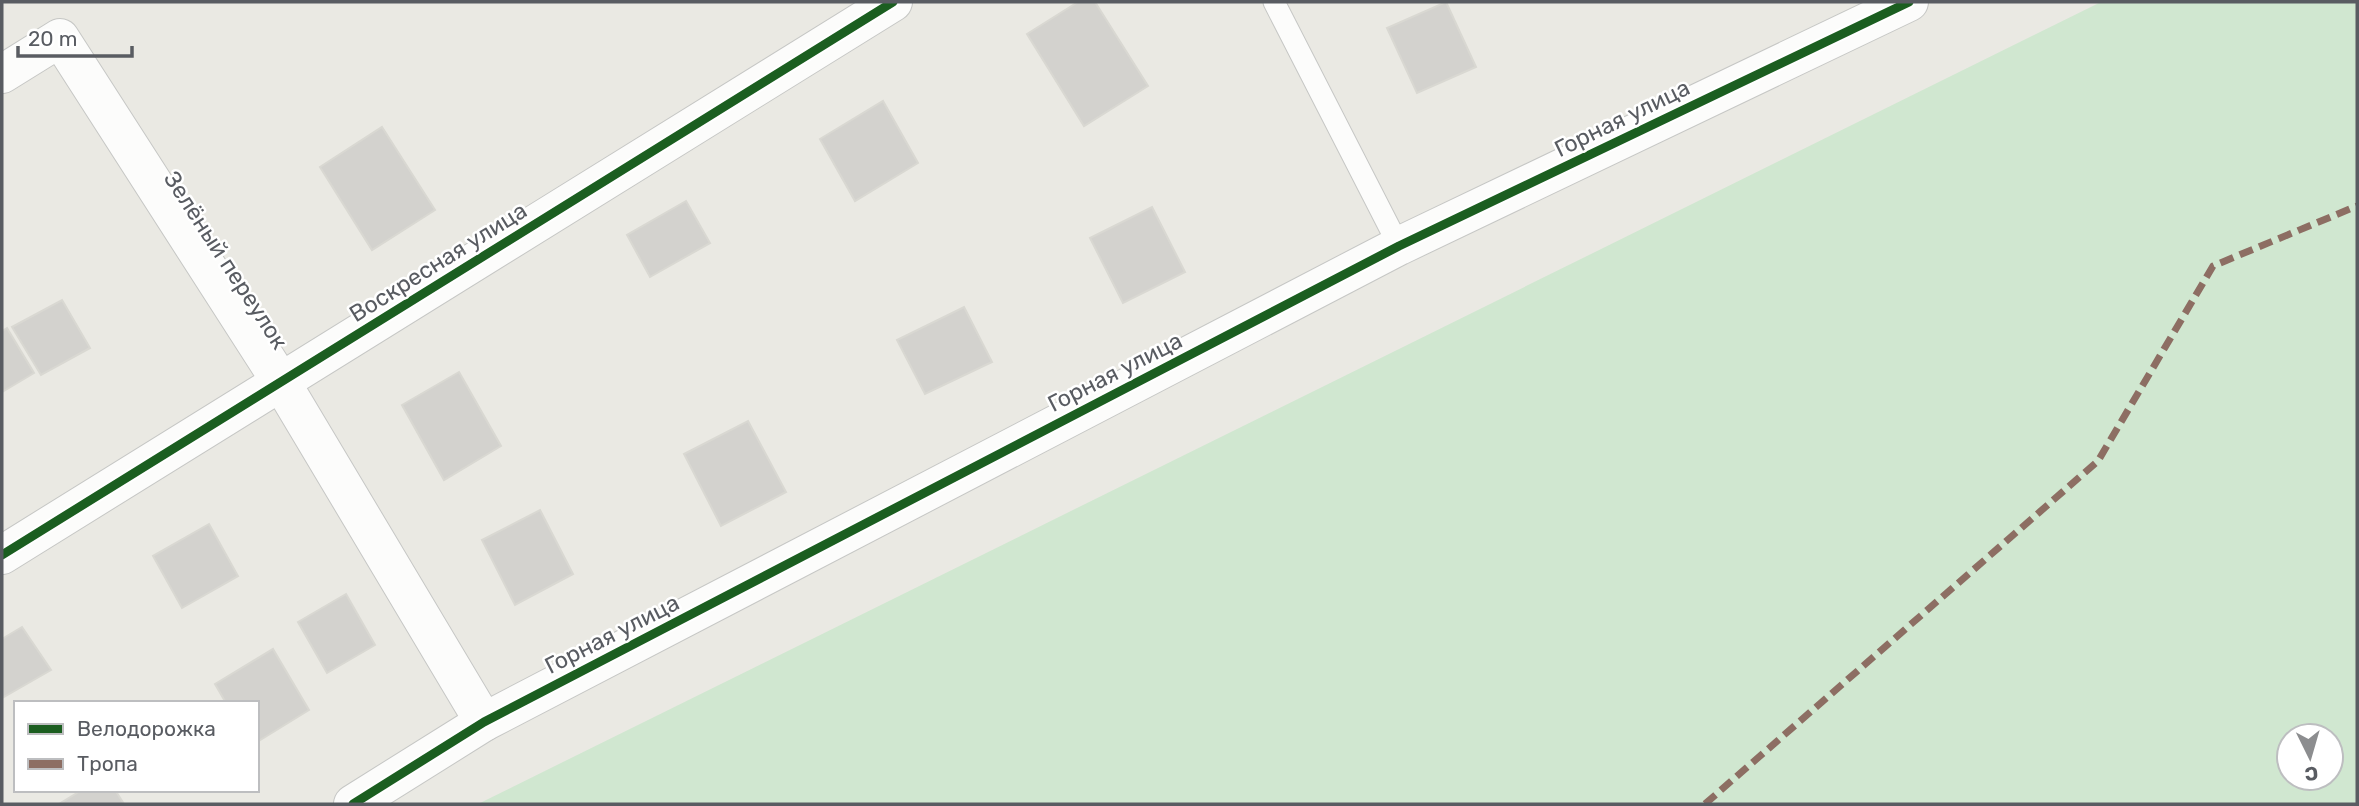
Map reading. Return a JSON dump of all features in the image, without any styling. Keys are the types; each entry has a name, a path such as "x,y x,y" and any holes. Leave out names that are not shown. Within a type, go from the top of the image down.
{"street":[{"name":"Воскресная улица","path":"2,555 893,2"},
{"name":"Горная улица","path":"353,804 484,722 1399,246 1909,2"},
{"name":"Зелёный переулок","path":"2,74 60,38 281,382 484,722"}],"lane":[{"path":"1274,2 1399,246"}],"green space":[{"path":"2101,2 2357,2 2357,804 478,804"}],"building":[{"path":"1078,2 1095,2 1148,86 1084,126 1027,34"},
{"path":"1446,2 1476,67 1417,93 1387,28"},
{"path":"883,101 918,163 855,201 820,139"},
{"path":"382,127 435,210 372,250 320,167"},
{"path":"686,201 710,243 650,277 627,235"},
{"path":"1152,207 1185,272 1123,303 1090,238"},
{"path":"62,300 90,348 41,375 12,327"},
{"path":"964,307 992,362 925,394 897,340"},
{"path":"7,328 34,373 2,392 2,331"},
{"path":"459,372 501,446 444,480 402,405"},
{"path":"748,421 786,492 721,526 684,454"},
{"path":"540,510 573,574 515,605 482,540"},
{"path":"209,524 238,576 182,608 153,556"},
{"path":"346,594 375,645 327,673 298,622"},
{"path":"22,627 51,670 2,698 2,639"},
{"path":"273,649 309,710 259,741 259,701 225,701 215,684"},
{"path":"79,792 116,792 124,804 59,804"}],"marked path":[{"path":"1705,804 2098,461 2213,266 2357,206"}],"cycle path":[{"path":"2,555 893,2"},
{"path":"353,804 484,722 1399,246 1909,2"}]}
